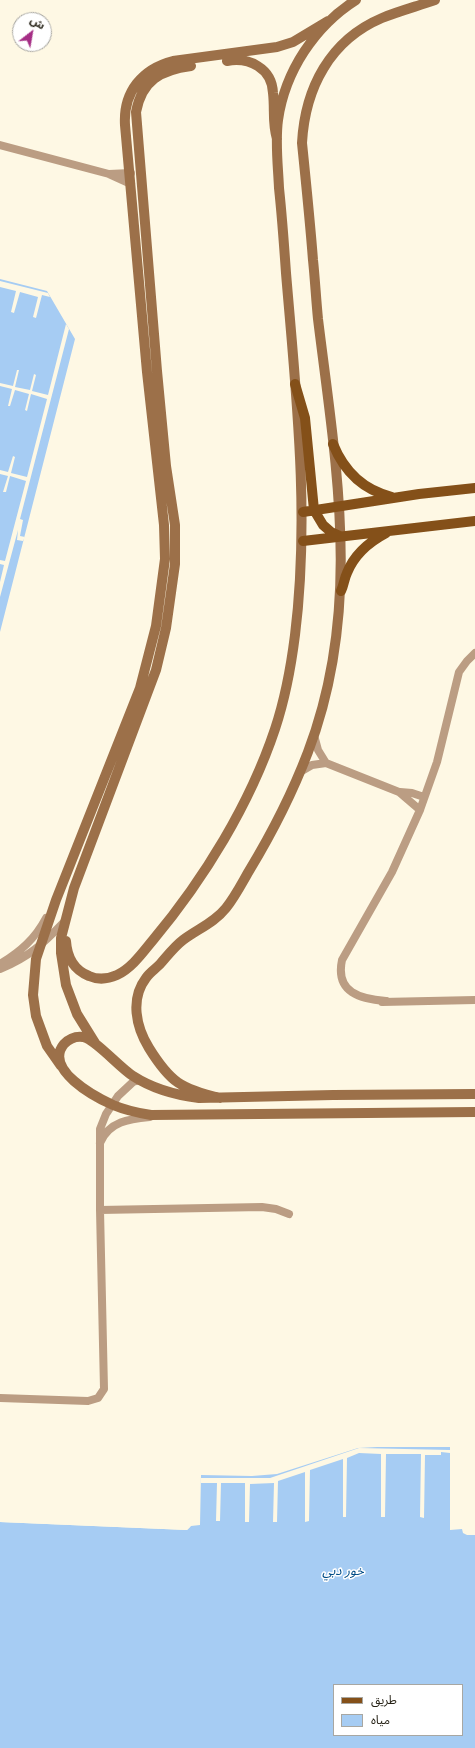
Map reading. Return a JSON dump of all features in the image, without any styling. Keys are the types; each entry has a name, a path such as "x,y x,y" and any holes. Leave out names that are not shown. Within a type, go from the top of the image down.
{"main road":[{"path":"356,0 328,21 285,45 173,61 149,71 131,90 125,107 149,396 164,525 164,571 155,633 140,688 56,900 40,947 34,971 34,1006 43,1036 53,1055 61,1066 81,1086 113,1104 136,1112 166,1116 475,1112"},
{"path":"220,1098 187,1089 174,1081 163,1071 146,1044 140,1029 136,1011 138,995 145,979 180,942 212,921 226,908 272,832 300,772 314,735 332,672 337,642 341,591 341,536 302,143 303,123 307,104 314,85 323,68 335,52 365,27 382,18 435,0"},
{"path":"64,922 68,955 72,964 79,971 98,979 107,979 117,975 132,964 166,924 201,876 250,790 275,730 284,699 292,660 299,594 303,512 277,139 278,120 282,101 290,77 301,55 328,21"},
{"path":"277,139 273,120 272,84 266,73 257,64 249,61 236,60 171,69 154,79 147,86 138,103 136,122 157,371 166,466 174,525 174,576 166,628 156,670 74,888 64,922 60,954 66,985 77,1014 95,1043 119,1066 140,1080 165,1091 182,1096 220,1098 332,1095 475,1094"},
{"path":"131,173 142,188"},
{"path":"295,384 305,418 314,510 323,525 331,532 341,536"},
{"path":"333,444 342,464 357,480 375,492 396,498"},
{"path":"303,512 475,488"},
{"path":"302,541 475,521"},
{"path":"341,591 348,571 356,556 376,539 393,530"},
{"path":"61,1066 59,1059 60,1052 63,1045 68,1040 82,1037 95,1043"}],"street":[{"path":"1,144 109,174 131,184"},
{"path":"109,174 131,173"},
{"path":"453,693 454,677 458,666 465,657 475,649"},
{"path":"475,653 462,668 453,693 444,735 420,810 392,872 353,940 342,953 336,973 340,986 349,997 362,1002 475,1000"},
{"path":"314,735 318,750 326,763"},
{"path":"300,772 312,765 326,763 399,792 412,793 424,797"},
{"path":"399,792 420,810"},
{"path":"0,964 16,954 33,938 40,929 56,900"},
{"path":"0,969 19,961 40,947 64,922"},
{"path":"0,1398 93,1401 102,1394 104,1389 99,1148 100,1129 113,1104 125,1089 133,1082 140,1080"},
{"path":"99,1148 108,1131 124,1120 166,1116"},
{"path":"100,1210 262,1207 276,1209 289,1214"}],"water":[{"path":"0,279 47,291 75,339 0,632"},
{"name":"خور دبي","path":"450,1447 450,1530 462,1529 463,1533 467,1535 475,1535 475,1748 0,1748 0,1522 187,1530 191,1526 200,1525 201,1475 252,1476 277,1474 358,1448"}],"pier":[{"path":"0,281 48,293 50,297 42,295 36,318 33,317 38,297 20,292 14,313 11,312 16,291 0,287"},
{"path":"66,324 69,329 20,519 23,520 20,536 25,537 23,541 17,540 18,530 0,597 0,582 4,565 0,564 0,560 5,561 26,481 10,476 6,492 3,492 8,476 0,474 0,470 8,472 13,456 15,457 11,473 27,477 47,399 31,394 27,411 25,410 29,394 15,390 10,406 8,406 12,389 0,386 0,383 13,386 17,370 19,370 15,387 30,390 34,374 36,375 32,391 48,395"},
{"path":"359,1448 450,1450 450,1453 441,1452 441,1455 425,1455 424,1518 420,1517 421,1454 386,1454 385,1517 381,1517 381,1454 359,1453 347,1458 346,1517 343,1517 343,1459 310,1470 309,1521 305,1522 305,1472 278,1481 277,1522 273,1522 274,1483 250,1484 249,1522 245,1522 245,1483 221,1483 220,1521 216,1521 217,1483 201,1483 201,1478 270,1478"},
{"path":"0,1520 187,1528 191,1526 187,1530 0,1522"}]}
